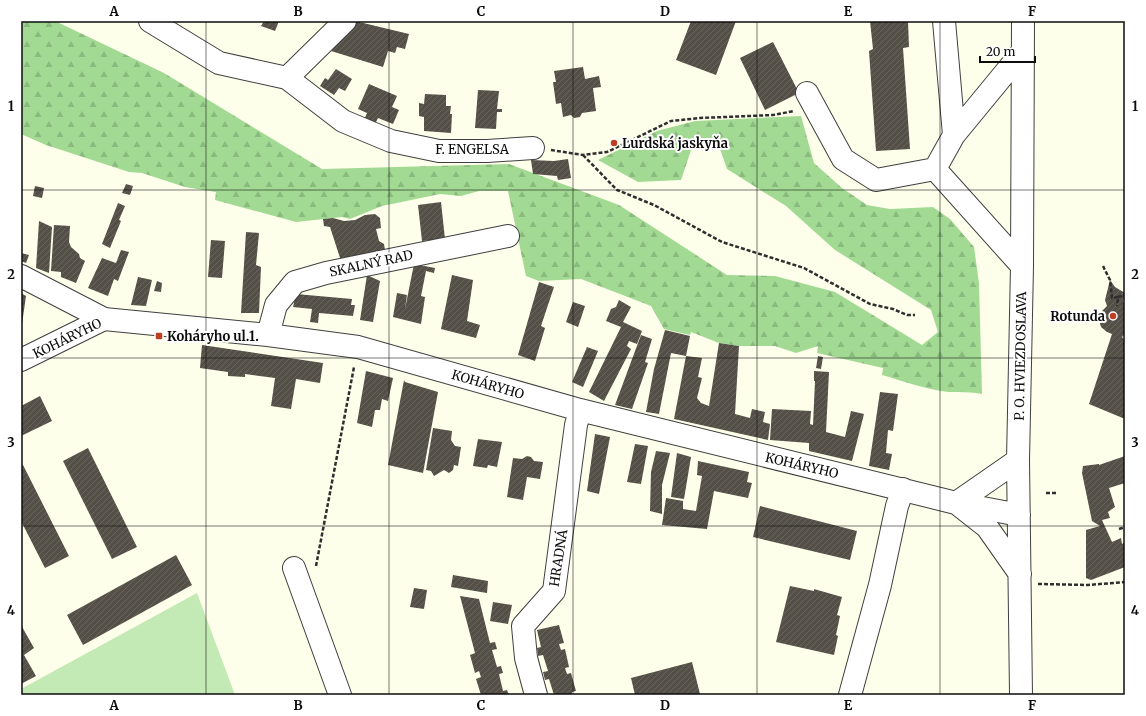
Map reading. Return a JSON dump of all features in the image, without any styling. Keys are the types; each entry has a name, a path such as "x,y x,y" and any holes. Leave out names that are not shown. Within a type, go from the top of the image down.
{"street":[{"path":"287,78 345,21"},
{"path":"944,21 954,135"},
{"name":"P. O. HVIEZDOSLAVA","path":"1023,21 1022,266 1018,460 1023,693"},
{"name":"F. ENGELSA","path":"152,22 219,63 287,78 343,121 391,142 439,151 487,151 533,148"},
{"path":"811,101 843,159 876,180 934,169 954,135 1023,51"},
{"path":"934,169 1022,266"},
{"name":"SKALNÝ RAD","path":"268,335 276,305 295,282 326,272 508,236"},
{"path":"21,276 104,319"},
{"name":"KOHÁRYHO","path":"21,360 104,319 268,335 358,347 580,410 956,503 1019,515"},
{"name":"HRADNÁ","path":"536,695 526,658 523,626 554,591 576,425 580,410"},
{"path":"956,503 1018,460"},
{"path":"850,695 880,585 897,506 903,489"},
{"name":"KOHÁRYHO","path":"956,503 987,527 1020,579"},
{"path":"294,568 340,695"}],"path":[{"path":"533,148 583,155 607,152 671,122 700,118 773,115 811,101"},
{"path":"583,155 617,190 654,205 722,242 804,268 870,304 893,309 907,315 916,315"},
{"path":"1103,266 1110,280 1112,298 1125,295"},
{"path":"1117,306 1118,296"},
{"path":"316,568 358,347"},
{"path":"1046,493 1058,493"},
{"path":"1119,529 1125,527"},
{"path":"1020,579 1088,585 1125,582"}],"green space":[{"path":"21,21 55,21 164,73 322,169 509,164 619,205 727,275 775,276 835,292 922,345 938,332 931,310 835,250 786,206 727,169 717,140 694,141 681,180 638,182 598,160 657,131 695,121 801,116 814,163 842,188 867,205 890,209 933,207 950,219 974,247 979,283 982,394 941,391 915,385 882,375 883,368 817,353 818,346 796,353 775,346 739,346 719,343 691,332 690,335 664,329 651,306 581,279 539,281 526,276 508,191 479,191 461,196 440,194 382,206 350,219 342,217 296,222 215,200 216,192 185,187 142,173 129,172 46,145 21,134"},
{"path":"197,593 235,695 21,695 21,689"}],"building":[{"path":"264,21 279,21 275,31 261,26"},
{"path":"355,21 409,34 405,49 397,47 395,53 388,51 383,67 331,51"},
{"path":"691,21 736,21 716,75 676,60"},
{"path":"870,21 908,21 909,47 903,48 910,149 876,151 869,51 873,49"},
{"path":"773,42 799,93 765,110 740,58"},
{"path":"583,67 585,79 599,76 601,87 593,88 596,111 582,113 580,117 574,118 571,115 563,117 561,103 556,104 553,82 556,82 554,71"},
{"path":"336,69 352,79 345,91 339,88 334,95 320,86 325,78 328,80"},
{"path":"369,84 397,96 392,107 399,110 393,124 378,118 375,124 364,120 367,113 358,109"},
{"path":"478,90 499,91 497,109 502,109 502,112 497,112 496,129 475,128"},
{"path":"425,94 446,95 446,106 451,106 451,133 424,131 424,117 419,116 419,103 424,104"},
{"path":"568,159 571,178 558,180 557,176 533,174 531,160 554,161"},
{"path":"126,184 133,186 130,195 122,193"},
{"path":"35,186 44,188 42,198 33,196"},
{"path":"441,202 445,239 422,241 418,205"},
{"path":"118,203 125,206 119,220 121,221 110,248 102,244"},
{"path":"375,214 380,218 381,228 376,229 379,241 384,244 385,250 342,264 330,227 324,226 323,219 333,218 344,221 355,220 365,215"},
{"path":"39,221 52,227 49,273 36,268"},
{"path":"54,225 70,226 69,242 71,247 79,254 80,258 85,261 76,283 61,277 61,272 51,271"},
{"path":"246,232 259,233 256,265 261,267 259,313 241,313"},
{"path":"211,240 225,241 222,278 208,277"},
{"path":"121,250 129,252 118,281 114,279 108,296 88,288 102,258 116,263"},
{"path":"21,253 29,255 26,263 21,261"},
{"path":"414,264 435,268 434,273 426,271 421,296 425,297 421,324 393,317 397,293 407,295 405,309"},
{"path":"367,275 380,281 373,322 360,320"},
{"path":"452,275 473,280 467,321 480,325 476,338 441,329"},
{"path":"138,277 152,280 146,306 131,305"},
{"path":"1110,280 1115,287 1125,293 1123,302 1125,303 1125,334 1122,337 1125,341 1125,419 1089,404 1112,334 1101,327 1098,317 1107,306 1105,300"},
{"path":"157,281 162,283 161,292 154,291"},
{"path":"539,282 554,287 541,326 545,328 535,361 518,355"},
{"path":"21,293 26,296 22,324 21,324"},
{"path":"296,294 352,299 351,305 355,305 353,316 319,313 318,323 310,322 312,309 293,307"},
{"path":"619,300 631,307 623,322 642,331 637,344 629,341 627,346 631,349 604,401 589,392 621,327 606,321 611,309 616,307"},
{"path":"573,302 585,306 578,327 566,322"},
{"path":"665,330 690,336 686,356 671,353 659,414 646,412 654,369"},
{"path":"641,335 652,339 645,362 648,363 632,409 615,405"},
{"path":"719,343 739,346 735,414 750,418 752,409 765,412 763,422 770,424 768,440 674,419 686,356 702,358 698,377 702,378 697,398 701,403 709,406"},
{"path":"202,345 323,363 320,383 296,379 291,409 271,406 275,378 245,374 245,377 228,376 228,372 200,368"},
{"path":"587,347 598,351 583,387 572,382"},
{"path":"818,356 823,357 821,369 816,368"},
{"path":"366,371 393,378 388,401 382,399 380,410 375,410 372,427 357,423"},
{"path":"814,371 829,372 826,432 845,437 851,411 864,414 852,461 809,451 809,443 770,440 772,409 811,411 810,424 813,425"},
{"path":"404,380 405,382 438,392 423,473 388,465"},
{"path":"880,392 898,394 893,431 888,430 886,453 892,454 889,470 869,466"},
{"path":"40,396 52,421 21,436 21,406"},
{"path":"433,428 452,431 451,440 455,446 461,447 458,466 454,465 453,470 449,473 444,470 434,476 431,471 426,470"},
{"path":"595,434 610,437 599,494 587,491"},
{"path":"478,439 502,442 497,467 488,465 487,468 473,466"},
{"path":"635,444 648,446 641,484 627,482"},
{"path":"88,448 137,547 112,559 63,461"},
{"path":"656,451 670,453 662,485 662,514 650,511 651,472"},
{"path":"677,453 691,457 684,499 671,497"},
{"path":"527,456 531,457 534,461 543,462 540,479 527,477 523,500 507,497 513,458 522,459"},
{"path":"1125,456 1125,483 1109,488 1115,507 1108,512 1110,518 1102,520 1112,542 1121,538 1122,544 1125,542 1125,567 1091,580 1086,578 1086,530 1100,526 1092,521 1082,473 1083,466 1099,465"},
{"path":"698,461 749,472 747,482 752,483 748,498 714,491 707,529 662,525 666,498 683,501 683,509 696,511 702,476 697,475"},
{"path":"23,465 69,556 45,568 21,521 21,466"},
{"path":"760,506 857,531 850,560 753,537"},
{"path":"176,555 192,585 83,645 67,615"},
{"path":"453,575 488,581 487,593 451,587"},
{"path":"790,586 814,591 814,589 842,597 837,615 840,616 834,655 776,642"},
{"path":"414,588 427,590 424,609 410,607"},
{"path":"460,596 479,599 490,643 495,642 497,649 492,650 497,667 501,666 503,673 499,674 503,691 507,690 509,695 481,695 476,679 481,677 479,671 475,673 470,655 475,653"},
{"path":"493,602 512,605 508,624 490,621"},
{"path":"21,625 34,648 24,655 36,676 21,684"},
{"path":"559,625 564,643 559,644 561,650 565,649 569,667 565,668 567,674 571,673 576,691 572,692 572,695 554,695 549,679 545,680 543,672 548,671 543,655 538,656 537,648 541,647 537,630"},
{"path":"692,662 700,694 635,695 631,678"}],"place":[{"name":"Lurdská jaskyňa","path":"614,143"},
{"name":"Rotunda","path":"1113,316"},
{"name":"Koháryho ul.1.","path":"159,336"}]}
